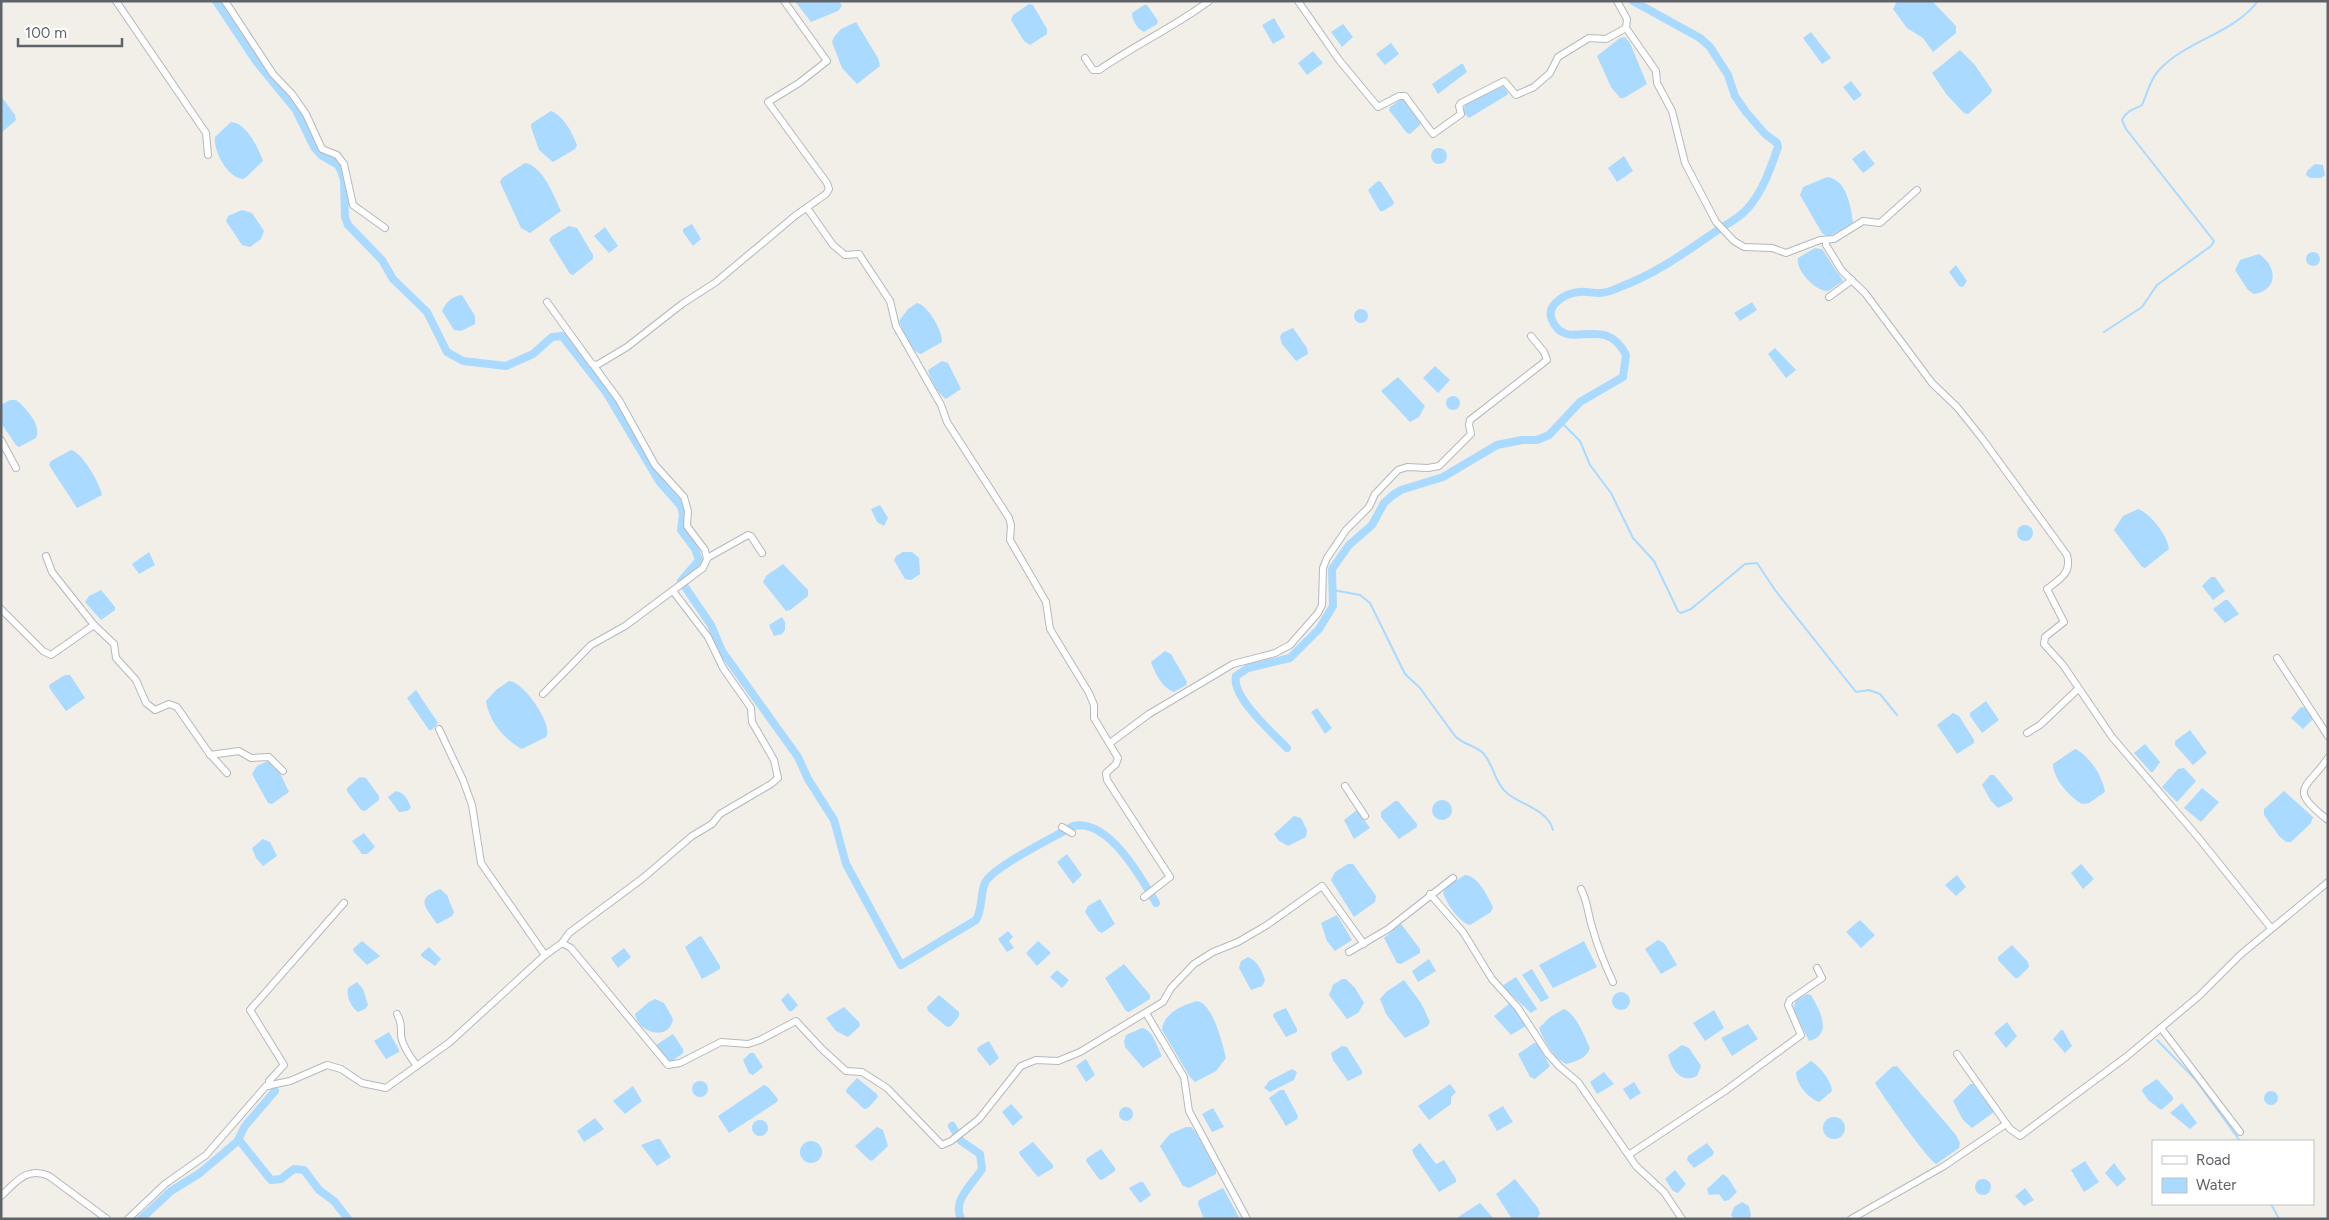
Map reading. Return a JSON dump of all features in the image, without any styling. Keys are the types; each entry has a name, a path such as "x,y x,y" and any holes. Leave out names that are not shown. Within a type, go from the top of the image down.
{"street":[{"path":"116,1 206,133 208,155"},
{"path":"225,1 273,74 292,94 306,114 322,149 337,155 344,164 353,205 385,228"},
{"path":"594,366 627,347 682,304 716,282 826,194 829,186 768,102 799,83 827,61 784,1"},
{"path":"1085,58 1093,70 1099,70 1156,34 1184,19 1209,1"},
{"path":"1298,1 1339,60 1378,106 1399,96 1405,96 1433,134 1461,114 1459,106 1461,103 1504,81 1516,95 1534,87 1550,73 1558,57 1589,38 1606,38 1626,28"},
{"path":"1617,1 1627,19 1626,28 1656,71 1657,83 1672,111 1682,157 1716,222 1724,232 1744,247 1772,248 1786,253 1834,239 1863,221 1880,222 1917,190"},
{"path":"807,208 833,245 842,253 859,254 861,256 890,301 896,326 941,405 946,422 1009,518 1012,525 1010,540 1046,602 1050,629 1089,693 1094,705 1094,718 1110,743 1118,762 1107,771 1107,780 1170,877 1144,897"},
{"path":"1826,240 1826,245 1842,271 1865,293 1932,383 1957,407 1981,437 2067,555 2070,565 2068,570 2061,579 2047,589 2064,622 2045,637 2044,644 2063,665 2112,737 2197,836 2271,928"},
{"path":"1829,297 1852,280"},
{"path":"542,694 591,645 625,626 690,579 703,568 707,558 705,550 687,526 688,511 684,497 655,465 619,400 547,302"},
{"path":"1110,743 1149,714 1233,664 1275,653 1290,645 1308,625 1322,605 1324,568 1327,558 1346,530 1369,507 1375,494 1398,470 1407,467 1428,468 1439,466 1471,434 1468,425 1470,420 1547,360 1544,352 1530,336"},
{"path":"1,440 16,468"},
{"path":"707,558 748,535 751,536 762,553"},
{"path":"46,556 52,572 94,625 114,644 116,658 136,680 150,708 157,710 169,704 177,707 210,755 227,773"},
{"path":"128,1219 165,1184 206,1155 266,1086 290,1081 327,1065 341,1069 362,1084 386,1088 450,1042 488,1010 545,955 562,943 569,933 643,878 692,836 712,824 720,814 778,778 774,760 752,722 751,708 723,668 708,637 675,590"},
{"path":"1,609 43,651 51,655 94,625"},
{"path":"2277,658 2327,735"},
{"path":"2027,733 2040,724 2078,689"},
{"path":"439,729 463,780 472,805 481,863 545,955"},
{"path":"210,755 239,751 251,758 268,756 283,771"},
{"path":"2328,758 2304,788 2304,796 2313,809 2328,820"},
{"path":"1344,786 1364,816"},
{"path":"1062,827 1072,833"},
{"path":"1350,952 1388,929 1430,894 1453,878"},
{"path":"1957,1054 2006,1124 2020,1136 2028,1132 2200,996 2240,955 2328,882"},
{"path":"562,943 571,948 668,1065 680,1063 721,1042 748,1044 760,1040 796,1021 846,1071 862,1072 896,1095 938,1143 942,1145 965,1131 988,1109 1021,1066 1036,1060 1058,1061 1067,1058 1163,1002 1171,988 1194,964 1213,952 1238,942 1267,925 1322,886 1364,944"},
{"path":"1581,889 1587,900 1592,928 1613,982"},
{"path":"1430,894 1463,932 1492,979 1518,1008 1548,1054 1586,1092 1630,1154 1636,1166 1664,1192 1682,1219"},
{"path":"269,1086 270,1081 284,1065 250,1010 344,903"},
{"path":"1630,1154 1725,1090 1801,1035 1788,1010 1788,1003 1822,978 1817,968"},
{"path":"1146,1012 1184,1077 1189,1111 1247,1219"},
{"path":"397,1014 402,1026 401,1034 403,1041 417,1066"},
{"path":"2161,1028 2240,1132"},
{"path":"1851,1219 1944,1166 2006,1124"},
{"path":"1,1196 24,1176 39,1172 49,1176 107,1219"}],"water":[{"path":"795,1 839,1 842,6 838,11 811,22"},
{"path":"1897,1 1932,1 1956,26 1956,33 1933,52 1923,38 1907,28 1893,9"},
{"path":"1029,4 1033,5 1047,29 1047,34 1030,45 1024,41 1011,20 1013,15"},
{"path":"1147,5 1158,21 1157,24 1144,32 1135,24 1132,13"},
{"path":"1274,18 1285,37 1273,44 1262,25"},
{"path":"856,22 878,58 880,66 857,84 842,68 832,42 841,29"},
{"path":"1343,24 1353,37 1342,47 1331,32"},
{"path":"1811,32 1831,58 1822,64 1803,38"},
{"path":"1625,37 1630,43 1647,84 1624,98 1620,98 1611,87 1597,56 1620,38"},
{"path":"1391,43 1399,54 1385,65 1376,54"},
{"path":"1960,50 1974,64 1992,90 1968,114 1964,113 1947,95 1932,73"},
{"path":"1313,51 1323,63 1307,75 1298,63"},
{"path":"1463,64 1467,72 1438,94 1432,84"},
{"path":"1851,81 1862,95 1854,101 1843,87"},
{"path":"1503,86 1508,93 1507,95 1469,118 1462,111 1466,104"},
{"path":"1,96 15,115 16,120 1,133"},
{"path":"1400,100 1404,100 1420,122 1420,125 1410,134 1407,133 1389,110 1390,107"},
{"path":"551,111 564,121 577,145 575,149 553,162 539,150 531,127 531,124"},
{"path":"231,122 237,123 247,131 263,161 244,179 238,178 227,169 216,149 215,137"},
{"path":"1439,148 1447,156 1439,164 1431,156"},
{"path":"1864,150 1875,164 1863,173 1852,159"},
{"path":"1624,156 1633,171 1617,182 1608,168"},
{"path":"525,163 531,165 542,176 561,211 530,233 521,228 500,182 502,178"},
{"path":"2315,164 2323,165 2325,175 2321,178 2310,178 2306,175 2307,171"},
{"path":"1827,177 1839,183 1847,195 1853,223 1828,237 1822,233 1800,195 1803,187"},
{"path":"1378,181 1381,182 1394,202 1393,205 1383,211 1380,211 1368,190"},
{"path":"242,210 252,213 264,231 261,239 250,247 242,245 226,221 228,216"},
{"path":"692,224 701,239 693,246 683,232 683,229"},
{"path":"569,226 577,228 593,255 593,259 573,275 570,274 549,240 552,236"},
{"path":"605,227 618,246 609,253 594,236"},
{"path":"1815,248 1822,249 1843,281 1828,291 1812,284 1803,274 1798,263 1798,258"},
{"path":"2310,252 2316,252 2320,259 2316,266 2310,266 2306,262 2306,256"},
{"path":"2259,254 2269,265 2273,277 2268,288 2254,294 2248,290 2235,270 2240,260"},
{"path":"1956,265 1967,281 1963,287 1959,286 1949,272"},
{"path":"462,295 475,316 475,324 461,331 454,330 442,311 450,300"},
{"path":"1752,302 1757,310 1740,321 1734,313"},
{"path":"917,303 930,314 942,338 942,342 921,354 910,345 899,321 908,309"},
{"path":"1358,309 1364,309 1368,316 1364,323 1358,323 1354,319 1354,313"},
{"path":"1293,328 1307,348 1308,354 1296,361 1282,344 1280,337 1282,333"},
{"path":"1775,348 1796,370 1786,378 1768,354"},
{"path":"942,361 948,363 961,389 946,399 935,386 928,370"},
{"path":"1435,366 1450,380 1438,393 1423,378"},
{"path":"1398,377 1425,406 1419,417 1410,422 1381,391"},
{"path":"1450,396 1456,396 1460,403 1456,410 1450,410 1446,406 1446,400"},
{"path":"10,400 16,400 24,407 32,417 37,428 36,438 19,447 1,423 1,405"},
{"path":"71,450 80,456 90,469 102,495 77,508 49,465 51,461"},
{"path":"880,505 888,518 884,526 877,522 871,509"},
{"path":"2138,509 2148,515 2158,526 2168,543 2169,549 2145,568 2142,567 2114,530 2123,516"},
{"path":"2025,525 2033,533 2025,541 2017,533"},
{"path":"149,552 155,565 139,574 132,564"},
{"path":"903,552 912,552 919,558 920,574 911,580 905,579 894,560 896,556"},
{"path":"783,564 808,590 808,596 786,611 763,582 766,576"},
{"path":"2211,577 2215,577 2225,591 2213,600 2202,586"},
{"path":"101,590 115,607 115,610 101,620 85,602 89,596"},
{"path":"2225,600 2228,600 2239,614 2225,623 2213,609"},
{"path":"782,617 785,622 785,630 782,634 774,636 769,625"},
{"path":"1165,651 1171,654 1187,682 1186,685 1174,692 1163,684 1151,662"},
{"path":"65,675 70,675 85,698 66,711 49,685"},
{"path":"509,681 522,688 536,704 546,723 546,737 522,749 499,730 490,716 486,701 496,690"},
{"path":"416,690 438,723 432,730 429,730 407,698"},
{"path":"1986,701 1999,720 1982,733 1970,716 1970,713"},
{"path":"2301,707 2306,708 2314,718 2303,729 2291,718"},
{"path":"1317,708 1332,728 1325,734 1311,712"},
{"path":"1953,713 1959,716 1974,740 1974,743 1957,754 1937,725"},
{"path":"2190,730 2207,753 2193,765 2175,745 2175,741"},
{"path":"2145,744 2160,762 2153,772 2134,753"},
{"path":"2075,749 2090,761 2104,786 2105,792 2089,803 2082,804 2072,797 2059,781 2054,770 2053,764"},
{"path":"268,761 280,773 289,792 272,804 268,803 252,774 257,766"},
{"path":"2184,768 2196,781 2177,802 2162,787 2178,769"},
{"path":"1990,775 1994,775 2013,798 2012,801 1998,808 1991,801 1982,785"},
{"path":"360,777 366,778 379,796 379,800 365,811 361,810 347,791 347,788"},
{"path":"2202,788 2219,802 2201,822 2184,808"},
{"path":"396,791 402,793 407,800 411,808 407,811 399,812 388,797"},
{"path":"2284,791 2313,817 2311,823 2291,842 2286,842 2279,836 2264,815 2264,809"},
{"path":"1442,800 1449,803 1452,810 1449,817 1442,820 1435,817 1432,810 1435,803"},
{"path":"1395,801 1398,801 1417,824 1417,827 1399,839 1381,817 1381,812"},
{"path":"1357,810 1370,828 1354,839 1344,820"},
{"path":"1294,816 1301,818 1307,830 1306,837 1288,846 1279,841 1274,834"},
{"path":"364,833 375,847 367,854 362,854 352,841"},
{"path":"263,839 270,842 277,856 263,866 256,858 252,848"},
{"path":"1067,854 1082,875 1073,884 1057,862"},
{"path":"1348,864 1353,864 1376,896 1375,902 1354,917 1331,880 1335,872"},
{"path":"2081,864 2094,879 2083,889 2071,873"},
{"path":"1465,875 1470,876 1478,883 1493,907 1491,912 1470,925 1454,912 1443,893 1446,887"},
{"path":"1957,875 1966,887 1956,896 1945,885"},
{"path":"440,889 447,895 454,912 452,916 437,924 426,908 425,900 427,896"},
{"path":"1100,899 1115,924 1102,933 1098,931 1085,912 1088,906"},
{"path":"1337,915 1352,940 1335,951 1327,941 1321,923"},
{"path":"1860,920 1875,935 1861,948 1846,932"},
{"path":"1401,924 1420,949 1420,953 1401,964 1397,963 1384,938"},
{"path":"1008,931 1013,937 1009,941 1014,948 1007,952 998,939"},
{"path":"700,936 720,966 720,969 702,979 685,947"},
{"path":"1658,940 1664,943 1677,965 1661,974 1645,949"},
{"path":"362,941 380,956 367,965 353,949"},
{"path":"1038,941 1051,953 1037,966 1026,953"},
{"path":"1584,941 1597,967 1553,988 1539,965"},
{"path":"2012,945 2028,962 2029,967 2018,978 2015,978 1998,960 1998,957"},
{"path":"429,947 441,959 435,966 421,956"},
{"path":"624,948 631,957 618,968 611,958"},
{"path":"1248,957 1259,967 1265,981 1262,986 1251,990 1239,968 1241,961"},
{"path":"1429,959 1436,971 1418,982 1412,971"},
{"path":"1124,964 1150,995 1150,999 1129,1012 1126,1011 1105,978"},
{"path":"1532,969 1549,998 1541,1002 1522,975"},
{"path":"1057,970 1069,980 1062,988 1050,977"},
{"path":"1516,977 1537,1009 1531,1013 1502,986"},
{"path":"1342,979 1346,979 1355,988 1364,1003 1358,1013 1347,1019 1329,995 1333,985"},
{"path":"1404,980 1421,1003 1430,1022 1428,1026 1405,1038 1386,1014 1380,999 1386,992"},
{"path":"357,982 363,989 368,1005 365,1009 358,1012 350,1002 348,995 348,988"},
{"path":"1621,992 1627,995 1630,1001 1627,1007 1621,1010 1615,1007 1612,1001 1615,995"},
{"path":"788,993 798,1005 792,1011 789,1011 781,1000"},
{"path":"1807,994 1811,995 1818,1007 1823,1028 1817,1038 1809,1041 1793,1009 1796,1000"},
{"path":"939,995 959,1012 959,1016 951,1026 947,1027 928,1011 927,1007"},
{"path":"655,999 664,1003 673,1019 666,1031 660,1033 647,1030 637,1021 635,1014"},
{"path":"1197,1001 1208,1009 1213,1017 1220,1034 1226,1058 1216,1071 1195,1082 1190,1077 1162,1030 1166,1019 1174,1011"},
{"path":"1510,1003 1527,1025 1511,1035 1494,1016"},
{"path":"844,1007 859,1022 860,1026 848,1037 836,1031 826,1018"},
{"path":"1286,1008 1297,1032 1286,1037 1273,1016 1274,1013"},
{"path":"1564,1009 1573,1016 1590,1048 1577,1061 1566,1064 1557,1058 1550,1049 1539,1028 1550,1017"},
{"path":"1714,1010 1724,1028 1705,1041 1693,1023"},
{"path":"2007,1022 2017,1036 2006,1048 1994,1033"},
{"path":"1748,1024 1758,1039 1732,1056 1721,1038"},
{"path":"1142,1028 1152,1035 1162,1056 1143,1068 1125,1047 1124,1041 1126,1035"},
{"path":"2063,1030 2072,1046 2065,1053 2053,1039"},
{"path":"389,1032 399,1052 386,1059 374,1041"},
{"path":"673,1034 683,1049 683,1053 672,1061 667,1060 656,1045"},
{"path":"989,1041 999,1058 990,1066 977,1050 978,1047"},
{"path":"1534,1043 1537,1043 1550,1066 1535,1079 1530,1077 1518,1054"},
{"path":"1682,1045 1689,1048 1701,1066 1697,1076 1691,1078 1682,1077 1672,1066 1668,1055"},
{"path":"1342,1046 1347,1047 1362,1071 1362,1074 1348,1081 1333,1060 1331,1053"},
{"path":"750,1053 754,1053 763,1067 753,1075 749,1073 743,1060"},
{"path":"1086,1059 1095,1075 1086,1082 1076,1066"},
{"path":"1811,1061 1825,1074 1832,1091 1819,1102 1803,1090 1796,1072"},
{"path":"1897,1066 1956,1135 1960,1143 1959,1148 1936,1164 1895,1113 1875,1083 1892,1067"},
{"path":"1292,1069 1297,1072 1294,1080 1270,1092 1264,1088 1269,1081"},
{"path":"1604,1072 1614,1084 1597,1094 1590,1082"},
{"path":"857,1078 877,1094 878,1097 868,1108 864,1109 846,1092"},
{"path":"2157,1079 2173,1097 2173,1100 2161,1110 2148,1100 2142,1091 2143,1088"},
{"path":"697,1081 703,1081 708,1086 706,1095 697,1097 692,1092 692,1086"},
{"path":"1634,1082 1641,1093 1630,1100 1623,1089"},
{"path":"1450,1084 1456,1092 1451,1097 1451,1104 1429,1120 1418,1106"},
{"path":"1970,1084 1973,1084 1994,1112 1972,1128 1963,1120 1953,1101"},
{"path":"764,1085 778,1099 777,1102 729,1133 718,1116"},
{"path":"633,1086 642,1101 625,1114 613,1101"},
{"path":"1280,1090 1284,1090 1298,1116 1297,1119 1286,1126 1269,1098"},
{"path":"2268,1091 2274,1091 2278,1098 2274,1105 2268,1105 2264,1101 2264,1095"},
{"path":"2182,1103 2197,1123 2190,1129 2170,1113"},
{"path":"1011,1104 1023,1117 1013,1126 1002,1112"},
{"path":"1503,1106 1513,1122 1497,1131 1488,1115"},
{"path":"1123,1107 1129,1107 1133,1114 1129,1121 1123,1121 1119,1117 1119,1111"},
{"path":"1213,1108 1224,1127 1212,1132 1202,1114"},
{"path":"1834,1117 1842,1120 1845,1128 1842,1136 1834,1139 1826,1136 1823,1128 1826,1120"},
{"path":"595,1118 604,1129 584,1142 577,1131"},
{"path":"760,1120 766,1122 768,1128 766,1134 760,1136 754,1134 752,1128 754,1122"},
{"path":"877,1127 883,1130 888,1146 872,1161 855,1146"},
{"path":"1186,1127 1191,1127 1195,1131 1216,1169 1216,1174 1189,1188 1183,1186 1160,1146 1170,1134"},
{"path":"660,1139 671,1157 657,1166 641,1145"},
{"path":"811,1141 819,1144 822,1152 819,1160 811,1163 803,1160 800,1152 803,1144"},
{"path":"1033,1142 1053,1165 1053,1168 1038,1177 1019,1152"},
{"path":"1420,1143 1436,1164 1444,1160 1456,1182 1439,1192 1412,1150"},
{"path":"1707,1143 1714,1152 1713,1155 1694,1168 1687,1160 1688,1156"},
{"path":"1101,1149 1115,1168 1115,1171 1102,1180 1099,1179 1086,1161 1087,1158"},
{"path":"2085,1161 2099,1182 2084,1192 2071,1170"},
{"path":"2114,1163 2126,1179 2117,1187 2105,1173"},
{"path":"1675,1170 1686,1184 1678,1193 1673,1191 1665,1179"},
{"path":"1723,1174 1737,1192 1729,1200 1724,1201 1719,1194 1709,1195 1707,1189"},
{"path":"1515,1179 1538,1208 1540,1214 1536,1219 1512,1219 1496,1194"},
{"path":"1983,1179 1989,1181 1991,1187 1989,1193 1983,1195 1977,1193 1975,1187 1977,1181"},
{"path":"1143,1182 1151,1195 1140,1203 1129,1188"},
{"path":"1223,1188 1240,1219 1204,1219 1198,1204 1199,1200"},
{"path":"2025,1188 2034,1200 2024,1206 2015,1196"},
{"path":"1742,1202 1749,1206 1751,1216 1749,1219 1734,1219 1731,1215 1734,1207"},
{"path":"1480,1203 1494,1219 1455,1219"}],"waterway":[{"path":"216,1 256,61 296,110 314,147 321,155 338,165 344,180 345,217 348,225 382,260 393,279 427,312 447,352 463,361 506,366 533,354 552,337 562,336 606,392 659,481 681,506 683,514 681,530 695,549 699,560 681,581 711,625 722,651 798,757 808,779 834,820 846,864 901,965 976,920 980,911 982,892 990,876 1011,861 1073,826 1086,826 1099,831 1111,840 1132,865 1156,903"},
{"path":"1287,748 1246,704 1236,685 1236,676 1248,668 1290,658 1319,629 1333,606 1332,569 1349,545 1372,525 1384,503 1393,495 1401,490 1443,477 1497,445 1522,440 1537,440 1549,435 1580,402 1623,377 1626,355 1617,342 1607,336 1567,334 1559,330 1552,320 1551,314 1554,304 1558,300 1574,293 1601,293 1612,290 1668,264 1740,216 1758,194 1766,179 1778,147 1777,143 1765,134 1746,112 1735,96 1728,75 1710,47 1700,38 1633,1"},
{"path":"2104,332 2142,307 2157,285 2211,246 2214,241 2126,129 2122,120 2128,112 2142,105 2153,78 2170,60 2236,21 2258,1"},
{"path":"1561,422 1580,441 1590,465 1611,493 1633,538 1654,561 1678,611 1681,613 1691,609 1745,564 1757,563 1775,590 1856,692 1869,690 1880,694 1897,715"},
{"path":"1333,590 1360,595 1370,603 1405,674 1420,688 1455,736 1484,754 1504,790 1546,817 1553,830"},
{"path":"2157,1040 2195,1079 2239,1140"},
{"path":"238,1140 245,1126 275,1091"},
{"path":"952,1126 961,1141 980,1154 982,1169 961,1199 959,1205 961,1219"},
{"path":"141,1219 171,1191 200,1173 239,1140 271,1180 281,1179 294,1169 304,1170 319,1190 334,1201 348,1219"},
{"path":"2272,1205 2279,1219"}]}
